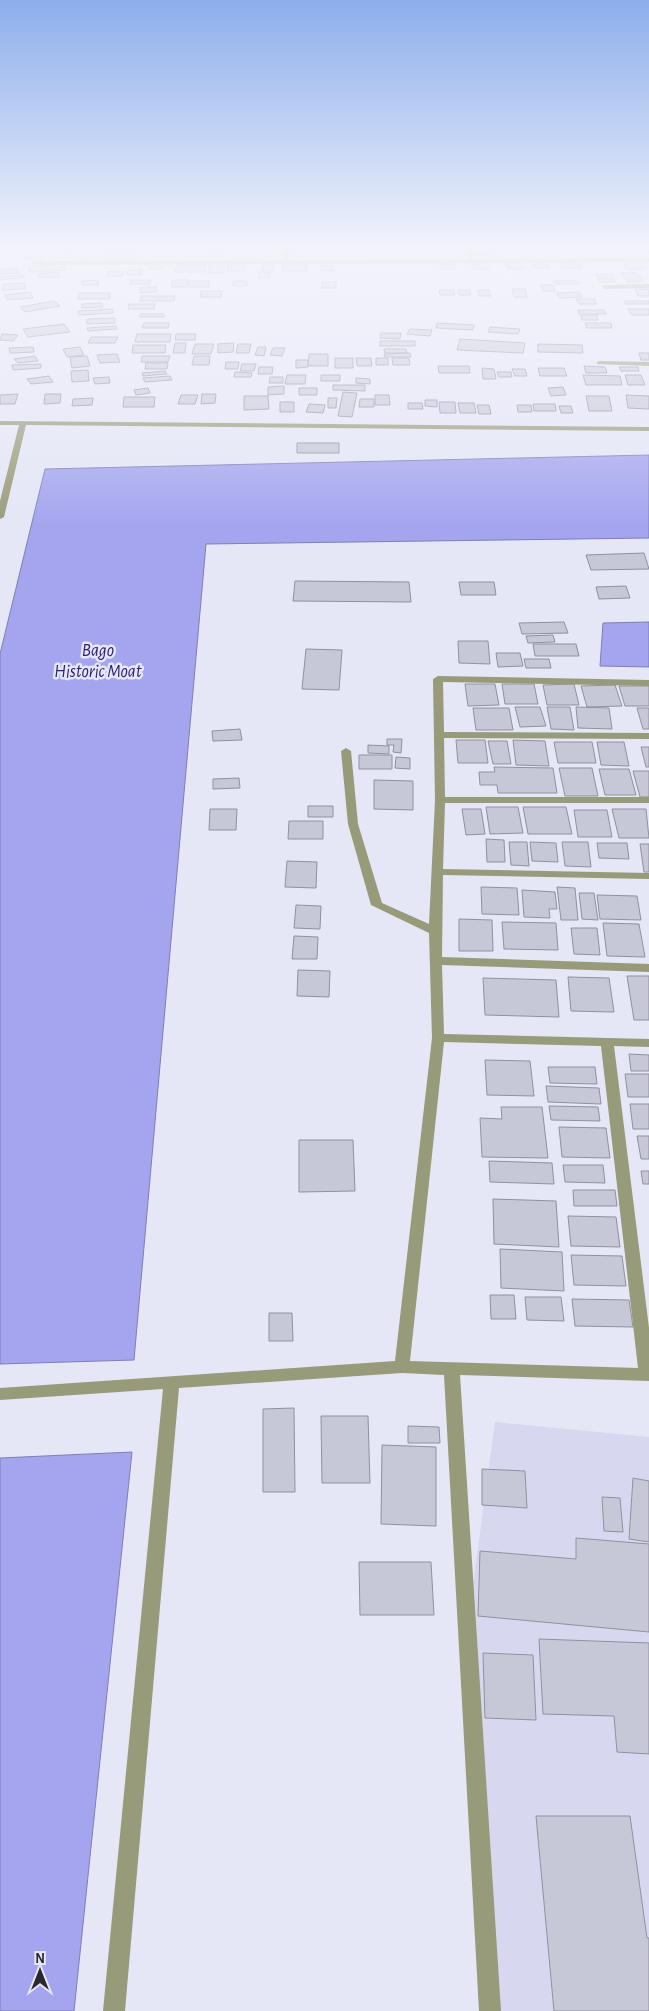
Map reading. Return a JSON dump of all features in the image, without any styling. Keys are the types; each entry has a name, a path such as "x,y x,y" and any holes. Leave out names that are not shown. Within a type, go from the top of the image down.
{"street":[{"path":"599,363 649,364"},
{"path":"0,423 649,429"},
{"path":"0,517 23,424"},
{"path":"402,1367 438,1038 435,931 440,800 438,679 649,683"},
{"path":"440,735 649,736"},
{"path":"346,751 354,824 376,905 435,931"},
{"path":"440,800 649,800"},
{"path":"438,872 649,876"},
{"path":"437,961 649,968"},
{"path":"438,1038 649,1043"},
{"path":"0,1394 402,1367 648,1375 607,1042"},
{"path":"452,1369 490,2011"},
{"path":"114,2011 172,1382"}],"shaded area":[{"path":"495,1422 649,1437 649,2011 489,2011 471,1599"}],"water":[{"name":"Bago Historic Moat","path":"649,455 649,538 206,544 134,1360 0,1364 0,654 45,469"},
{"path":"649,622 649,667 600,666 603,623"},
{"path":"132,1452 74,2011 0,2011 0,1458"}],"building":[{"path":"89,341 116,341 115,343 88,343"},
{"path":"135,341 170,341 170,342"},
{"path":"380,341 415,341 415,346 380,346"},
{"path":"459,341 525,343 523,353 457,350"},
{"path":"175,343 186,343 185,353 173,353"},
{"path":"234,343 233,352 218,353 218,344"},
{"path":"195,344 214,344 211,354 192,354"},
{"path":"238,344 251,344 249,353 236,353"},
{"path":"538,344 582,345 583,353 538,352"},
{"path":"133,345 166,345 165,353 132,353"},
{"path":"33,347 34,352 10,353 9,348"},
{"path":"80,347 84,355 67,357 63,349"},
{"path":"258,347 266,347 264,356 255,355"},
{"path":"273,348 285,348 282,356 270,355"},
{"path":"384,349 406,349 407,353 385,353"},
{"path":"410,353 411,357 385,357 384,354"},
{"path":"639,353 649,353 649,360 641,360"},
{"path":"117,354 120,362 100,363 97,355"},
{"path":"309,354 328,354 328,366 308,366"},
{"path":"35,356 38,361 18,363 14,359"},
{"path":"87,356 90,366 72,368 70,357"},
{"path":"142,356 170,356 168,362 141,362"},
{"path":"194,356 210,356 209,365 192,365"},
{"path":"335,358 353,358 353,368 335,368"},
{"path":"356,358 371,358 372,366 357,366"},
{"path":"376,358 388,358 388,365 376,365"},
{"path":"392,358 409,358 410,365 393,365"},
{"path":"296,360 308,360 308,367 296,368"},
{"path":"226,362 239,362 238,369 225,369"},
{"path":"146,363 168,363 167,369 145,369"},
{"path":"41,364 41,368 13,370 12,365"},
{"path":"242,364 256,364 254,371 240,371"},
{"path":"438,366 469,366 470,373 439,373"},
{"path":"584,366 605,367 607,373 586,373"},
{"path":"259,367 273,367 272,374 258,374"},
{"path":"619,367 638,367 639,371 621,371"},
{"path":"482,368 494,369 496,379 483,379"},
{"path":"538,368 564,368 567,376 540,376"},
{"path":"512,369 525,369 527,376 515,376"},
{"path":"88,370 89,381 72,382 71,371"},
{"path":"165,371 167,374 143,376 142,373"},
{"path":"235,372 252,373 251,377 234,377"},
{"path":"497,372 511,372 512,377 499,377"},
{"path":"287,375 306,375 305,384 285,384"},
{"path":"321,375 340,375 340,381 321,381"},
{"path":"583,375 620,376 622,385 586,385"},
{"path":"625,375 641,375 645,385 628,385"},
{"path":"49,376 53,382 31,384 27,379"},
{"path":"170,376 172,380 145,382 143,378"},
{"path":"109,377 110,383 95,384 93,378"},
{"path":"270,377 283,377 283,383 269,383"},
{"path":"356,378 370,379 370,384 356,383"},
{"path":"333,385 365,385 365,391 333,390"},
{"path":"284,386 284,394 268,395 268,387"},
{"path":"563,387 566,395 551,396 548,388"},
{"path":"148,388 150,393 136,395 134,390"},
{"path":"299,388 317,388 317,395 299,395"},
{"path":"343,392 357,393 352,417 338,416"},
{"path":"18,394 15,404 0,404 0,395"},
{"path":"45,394 61,394 60,403 44,404"},
{"path":"202,394 216,394 215,403 201,404"},
{"path":"181,395 198,395 195,404 178,404"},
{"path":"375,395 389,395 390,405 375,405"},
{"path":"626,395 649,396 649,409 628,408"},
{"path":"244,396 268,396 269,409 244,410"},
{"path":"586,396 609,396 612,411 589,411"},
{"path":"124,397 155,397 154,407 123,407"},
{"path":"93,398 92,405 72,406 73,399"},
{"path":"328,398 337,398 336,408 328,408"},
{"path":"360,399 374,399 374,407 359,407"},
{"path":"425,400 437,400 437,407 425,406"},
{"path":"280,402 294,402 294,412 280,412"},
{"path":"439,402 455,402 456,413 440,413"},
{"path":"408,403 422,403 423,409 408,409"},
{"path":"458,403 474,403 476,413 460,413"},
{"path":"309,404 325,405 323,413 306,412"},
{"path":"533,404 555,404 556,411 534,411"},
{"path":"477,405 489,405 491,414 479,414"},
{"path":"517,405 531,405 532,412 518,412"},
{"path":"559,406 571,406 573,413 561,413"},
{"path":"297,443 339,443 339,453 297,453"},
{"path":"644,553 649,569 591,570 586,555"},
{"path":"295,581 409,582 411,602 293,601"},
{"path":"459,582 494,582 496,595 461,595"},
{"path":"626,586 630,598 599,599 596,587"},
{"path":"564,622 568,633 522,634 519,623"},
{"path":"553,635 555,642 528,643 526,636"},
{"path":"458,641 488,641 490,664 459,663"},
{"path":"533,644 576,644 579,656 535,656"},
{"path":"306,649 342,650 339,690 302,689"},
{"path":"496,653 520,653 523,666 498,667"},
{"path":"524,659 549,659 551,668 526,668"},
{"path":"465,684 495,684 499,705 468,706"},
{"path":"502,684 534,684 538,704 505,704"},
{"path":"574,684 579,705 547,705 543,685"},
{"path":"615,685 622,706 587,707 581,686"},
{"path":"619,686 649,686 649,706 625,706"},
{"path":"515,707 540,707 546,726 520,727"},
{"path":"547,707 570,707 574,730 551,729"},
{"path":"576,707 609,708 612,729 578,728"},
{"path":"473,708 509,708 513,730 476,730"},
{"path":"637,708 649,708 649,729 643,729"},
{"path":"240,729 242,740 213,741 212,731"},
{"path":"387,739 402,739 401,753 393,752 394,745 387,745"},
{"path":"456,740 485,740 488,763 458,763"},
{"path":"513,740 545,741 549,766 516,765"},
{"path":"488,741 507,741 511,764 493,764"},
{"path":"554,742 592,742 596,763 558,763"},
{"path":"597,742 624,742 629,766 601,765"},
{"path":"368,745 389,746 389,754 368,753"},
{"path":"641,747 649,747 649,767 646,767"},
{"path":"359,755 392,755 392,769 359,769"},
{"path":"396,757 410,758 410,769 395,768"},
{"path":"494,767 553,768 557,793 498,793 497,785 480,785 479,772 495,772"},
{"path":"559,768 592,768 598,796 565,796"},
{"path":"599,769 629,769 636,795 605,795"},
{"path":"633,771 649,771 649,797 640,797"},
{"path":"239,778 240,788 213,789 213,779"},
{"path":"374,780 413,781 413,810 374,809"},
{"path":"308,806 333,806 333,817 308,817"},
{"path":"486,807 518,807 523,833 490,834"},
{"path":"523,807 566,807 572,834 528,834"},
{"path":"210,809 237,809 236,830 209,830"},
{"path":"462,809 481,809 485,834 466,835"},
{"path":"612,809 646,809 649,838 619,838"},
{"path":"574,810 607,810 612,837 578,837"},
{"path":"289,821 323,821 323,839 288,839"},
{"path":"486,839 504,840 505,862 487,862"},
{"path":"509,842 527,842 529,866 511,865"},
{"path":"530,842 556,843 558,862 532,861"},
{"path":"562,842 588,842 591,867 565,866"},
{"path":"597,843 627,843 629,859 599,858"},
{"path":"640,844 649,844 649,872 644,872"},
{"path":"287,861 317,862 316,888 285,887"},
{"path":"481,887 517,888 519,915 482,914"},
{"path":"557,887 575,888 578,920 561,920"},
{"path":"522,890 555,892 557,909 549,909 550,918 524,917"},
{"path":"579,893 594,893 598,920 582,919"},
{"path":"597,895 637,896 641,920 600,919"},
{"path":"296,905 321,906 320,929 294,928"},
{"path":"459,919 492,920 493,951 459,951"},
{"path":"502,922 556,923 558,950 504,949"},
{"path":"603,923 639,924 645,957 607,956"},
{"path":"571,928 597,928 600,955 574,954"},
{"path":"294,936 318,937 317,959 292,959"},
{"path":"298,970 330,971 329,997 297,996"},
{"path":"627,976 649,976 649,1020 634,1020"},
{"path":"568,977 609,978 614,1012 571,1011"},
{"path":"483,978 556,980 559,1017 485,1015"},
{"path":"629,1054 649,1055 649,1071 631,1071"},
{"path":"485,1060 530,1061 534,1096 487,1095"},
{"path":"548,1067 595,1067 597,1084 550,1083"},
{"path":"625,1074 649,1074 649,1097 628,1097"},
{"path":"546,1086 599,1088 601,1104 548,1102"},
{"path":"630,1104 649,1104 649,1129 633,1129"},
{"path":"549,1106 598,1107 600,1121 551,1120"},
{"path":"501,1107 542,1107 548,1158 482,1157 480,1118 502,1119"},
{"path":"559,1127 606,1128 610,1158 562,1157"},
{"path":"637,1136 649,1136 649,1159 641,1159"},
{"path":"299,1140 353,1140 355,1191 299,1192"},
{"path":"489,1161 552,1163 554,1184 490,1182"},
{"path":"563,1165 603,1165 605,1183 565,1182"},
{"path":"641,1171 649,1171 649,1184 643,1184"},
{"path":"573,1190 615,1190 617,1206 574,1206"},
{"path":"493,1199 556,1201 559,1247 494,1244"},
{"path":"568,1216 616,1217 620,1247 571,1246"},
{"path":"500,1249 562,1252 564,1291 501,1288"},
{"path":"571,1255 622,1256 626,1286 574,1285"},
{"path":"490,1295 514,1295 516,1319 491,1319"},
{"path":"525,1297 561,1297 564,1321 527,1320"},
{"path":"572,1299 629,1300 633,1327 575,1326"},
{"path":"269,1313 292,1313 293,1341 269,1341"},
{"path":"294,1408 295,1492 263,1492 263,1409"},
{"path":"321,1416 368,1416 370,1483 322,1483"},
{"path":"408,1426 439,1427 440,1443 408,1443"},
{"path":"382,1445 436,1447 436,1526 381,1524"},
{"path":"482,1469 525,1471 527,1508 482,1505"},
{"path":"633,1478 649,1481 649,1542 629,1539"},
{"path":"602,1497 620,1498 623,1532 604,1531"},
{"path":"576,1538 649,1544 649,1632 478,1616 480,1551 576,1559"},
{"path":"359,1562 431,1562 434,1615 360,1615"},
{"path":"539,1639 649,1643 649,1754 617,1752 614,1716 543,1714"},
{"path":"483,1653 533,1655 536,1720 485,1718"},
{"path":"536,1816 630,1816 647,1938 649,1938 649,2011 554,2011"}]}
